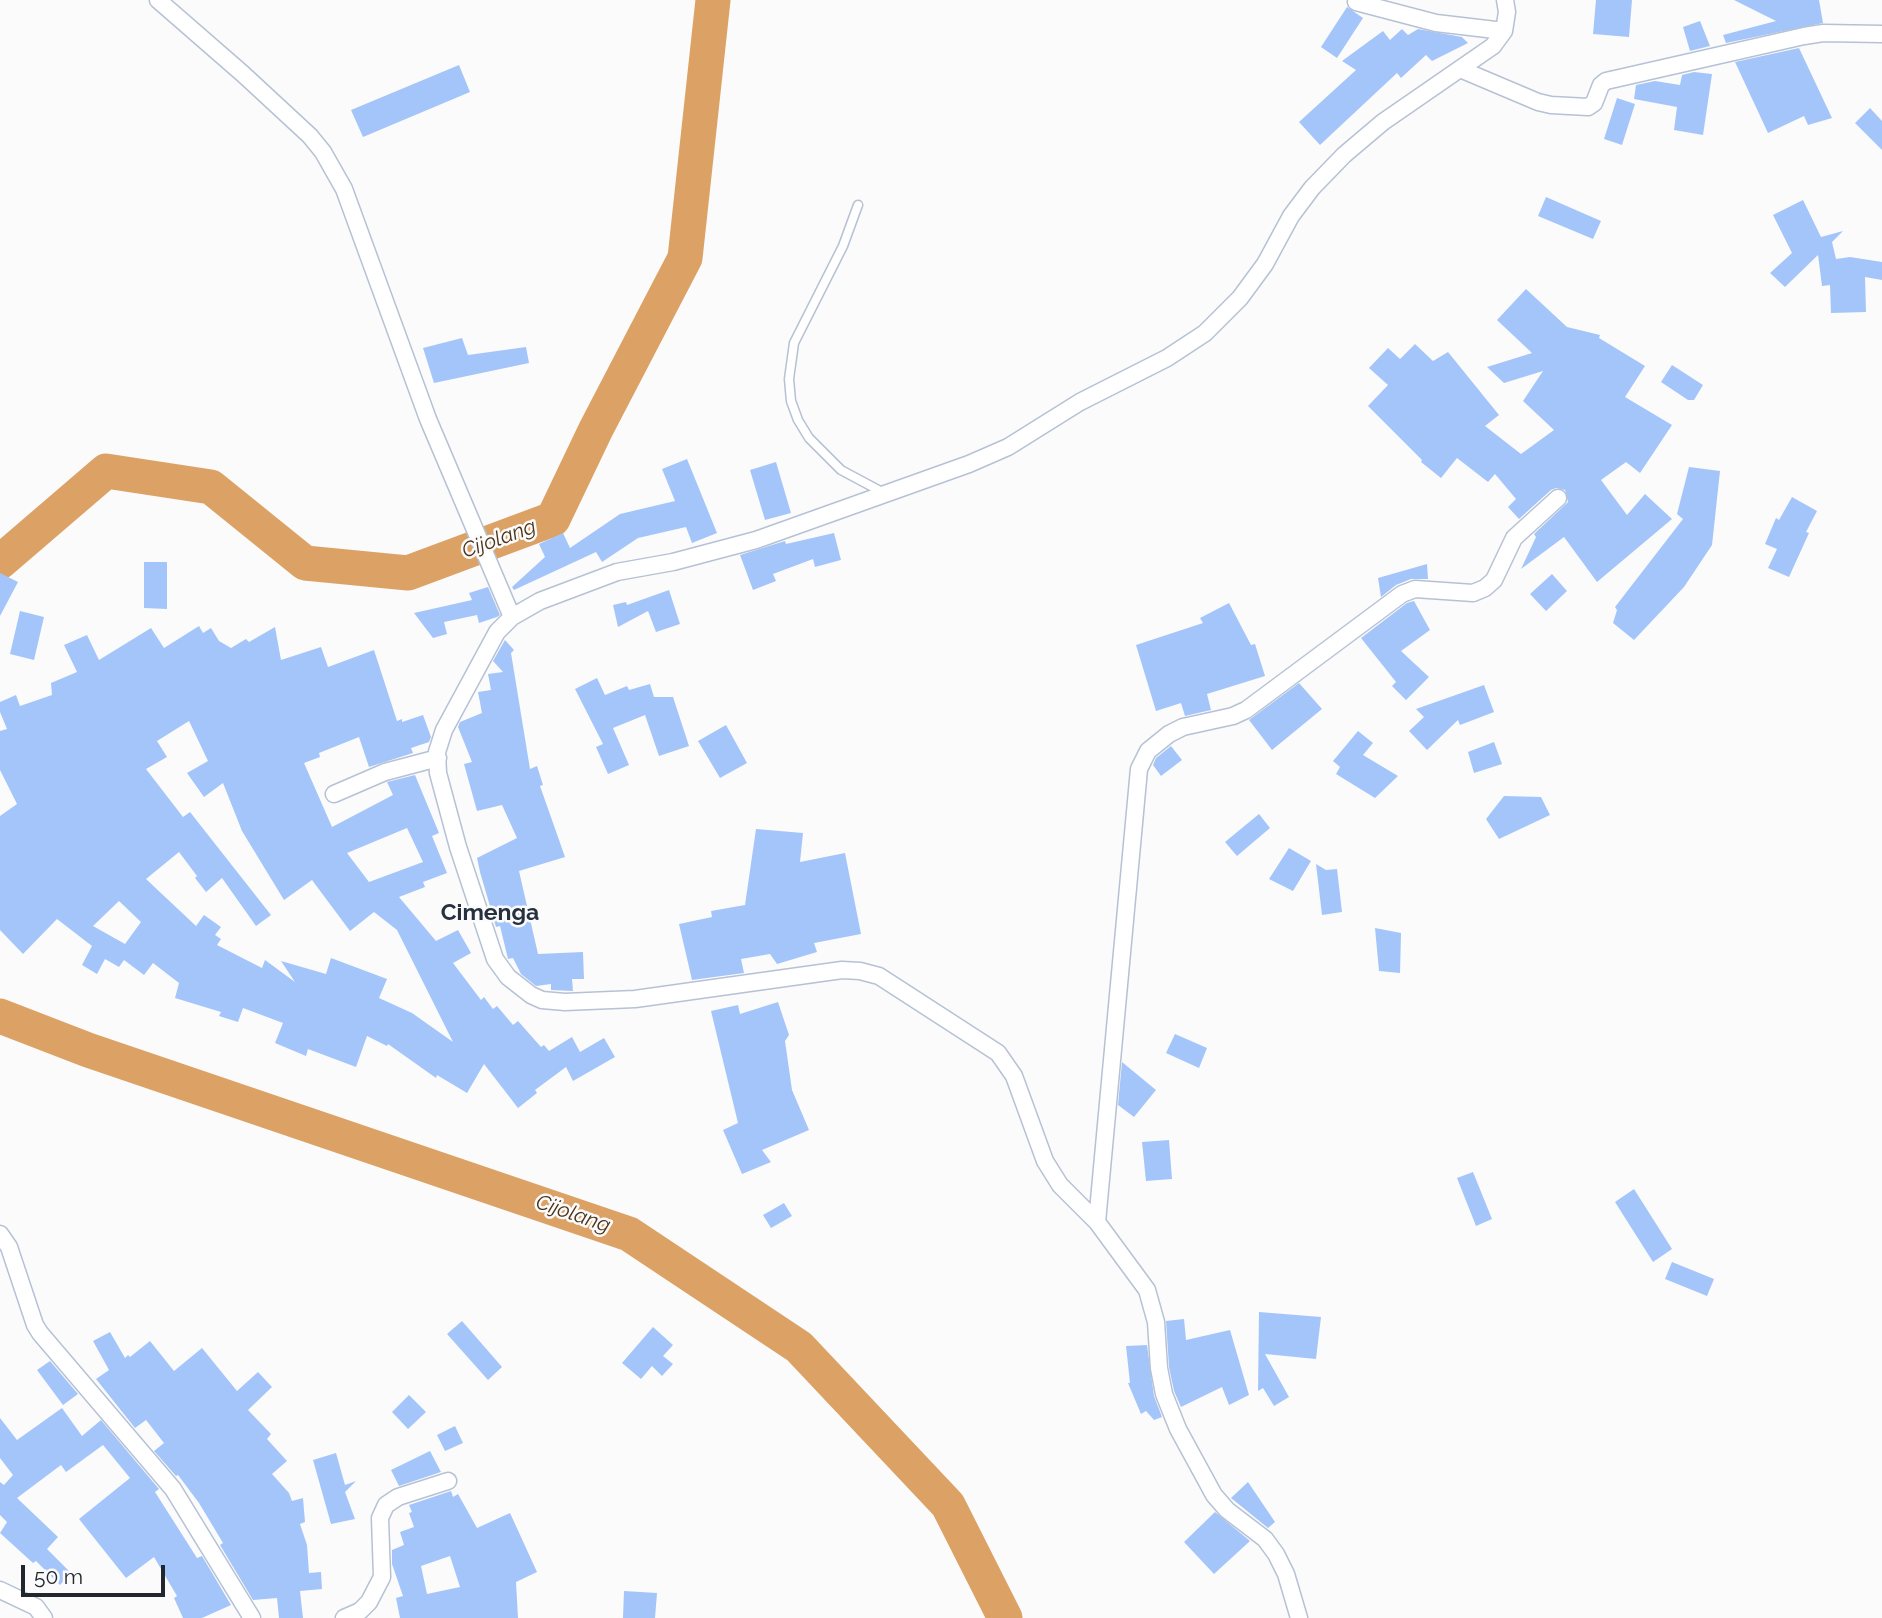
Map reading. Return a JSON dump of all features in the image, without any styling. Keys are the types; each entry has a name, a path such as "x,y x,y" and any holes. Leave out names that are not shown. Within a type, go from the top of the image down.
{"street":[{"path":"158,0 310,136 323,152 344,188 428,419 512,617"},
{"path":"1298,1618 1286,1574 1276,1554 1265,1539 1227,1510 1214,1496 1178,1429 1164,1394 1156,1322 1147,1290 1097,1222 1059,1185 1045,1161 1014,1076 998,1053 879,976 860,971 842,970 635,999 553,1001 531,995 508,977 495,959 458,847 438,774 440,741 463,693 498,632 512,617 540,601 596,579 755,540 887,495 1008,447 1080,402 1167,358 1205,333 1240,298 1312,188 1344,155 1383,122 1493,46 1504,30 1507,12 1505,0"},
{"path":"1356,2 1436,23 1504,30"},
{"path":"1461,69 1550,106 1588,107 1594,103 1601,85 1606,81 1804,36 1823,33 1882,34"},
{"path":"1097,1222 1139,769 1148,751 1169,734 1183,727 1233,716 1255,704 1402,594 1415,589 1473,593 1485,588 1494,580 1514,538 1558,498"},
{"path":"334,794 386,772 438,758"},
{"path":"0,1234 9,1247 40,1333 173,1489 252,1618"},
{"path":"344,1618 360,1611 369,1602 379,1584 382,1564 380,1518 386,1506 398,1497 448,1481"},
{"path":"0,1590 36,1607 44,1618"}],"lane":[{"path":"858,205 843,246 794,342 789,379 791,401 809,438 841,470 887,495"}],"building":[{"path":"1596,0 1632,0 1629,37 1593,34"},
{"path":"1734,0 1819,0 1823,23 1726,43 1723,35 1776,21"},
{"path":"1347,7 1363,18 1337,58 1321,47"},
{"path":"1700,21 1710,46 1690,51 1683,27"},
{"path":"1402,29 1408,35 1418,29 1462,37 1468,43 1432,61 1426,55 1401,78 1397,73 1320,145 1299,122 1356,70 1342,61 1383,31 1390,40"},
{"path":"1799,48 1832,118 1808,125 1804,116 1768,133 1735,62"},
{"path":"459,65 470,92 363,137 351,110"},
{"path":"1694,72 1712,74 1703,135 1674,130 1677,107 1634,99 1636,85 1655,81 1680,85 1682,75"},
{"path":"1617,98 1635,104 1622,145 1604,139"},
{"path":"1870,108 1882,121 1882,150 1855,123"},
{"path":"1546,197 1601,221 1593,239 1538,216"},
{"path":"1803,200 1821,237 1843,231 1832,242 1836,259 1850,257 1882,262 1882,280 1865,277 1866,312 1831,313 1830,285 1822,286 1818,255 1785,287 1770,273 1792,253 1773,215"},
{"path":"1526,289 1567,327 1600,335 1599,338 1645,366 1625,397 1672,425 1640,473 1626,462 1601,480 1627,515 1645,494 1672,519 1597,582 1564,537 1521,569 1536,537 1534,534 1568,502 1565,490 1551,490 1519,519 1508,507 1516,499 1495,474 1488,482 1457,458 1441,478 1421,462 1422,460 1368,406 1388,385 1369,368 1388,348 1400,359 1415,344 1433,361 1448,352 1499,415 1485,426 1521,454 1554,430 1523,401 1543,371 1504,383 1487,367 1532,353 1497,320"},
{"path":"462,338 468,355 526,347 529,363 434,383 423,348"},
{"path":"1672,365 1703,385 1694,400 1688,400 1661,382"},
{"path":"687,459 717,533 692,543 686,527 638,538 602,562 596,552 514,590 512,587 545,557 539,544 563,533 570,548 620,514 675,501 662,469"},
{"path":"776,462 791,513 765,520 750,470"},
{"path":"1689,467 1720,471 1712,545 1684,587 1634,640 1613,623 1617,610 1615,607 1683,519 1677,514"},
{"path":"1792,497 1817,511 1789,577 1768,568 1777,549 1765,544 1776,518 1779,520"},
{"path":"834,533 841,560 815,567 813,559 773,574 776,581 753,590 740,555 785,541 786,544"},
{"path":"144,562 167,562 167,609 144,608"},
{"path":"1427,564 1428,579 1411,579 1396,585 1381,597 1378,578"},
{"path":"0,573 18,582 0,616"},
{"path":"1552,574 1567,591 1546,611 1530,594"},
{"path":"488,587 500,615 497,617 479,623 477,615 444,622 447,634 433,638 414,613 472,600 469,593"},
{"path":"669,590 680,624 656,632 648,611 618,627 613,605 626,602 627,605"},
{"path":"1414,601 1430,630 1401,651 1429,677 1406,700 1392,686 1396,682 1361,638 1407,603"},
{"path":"1229,603 1251,645 1255,644 1265,676 1207,694 1211,710 1185,716 1181,703 1156,711 1136,645 1203,623 1200,618"},
{"path":"20,611 44,617 34,660 10,654"},
{"path":"199,626 203,633 211,628 219,641 231,648 246,639 249,642 275,627 281,660 321,647 328,667 374,650 397,721 423,715 431,737 429,742 411,748 413,753 369,767 359,737 319,753 320,757 304,763 332,827 393,795 387,782 415,775 439,833 432,836 447,873 423,882 425,887 399,897 436,941 458,930 471,953 453,963 481,1000 484,997 493,1009 497,1006 513,1025 518,1021 541,1047 544,1045 549,1051 572,1037 580,1052 604,1038 615,1057 573,1081 566,1067 535,1090 537,1093 518,1108 484,1064 467,1093 437,1075 436,1078 388,1044 387,1046 367,1036 356,1067 308,1049 306,1056 275,1043 283,1023 243,1008 238,1022 219,1016 221,1012 175,998 179,983 153,963 144,975 124,960 119,967 105,959 97,974 82,965 92,946 57,919 23,954 0,930 0,816 17,804 0,770 0,731 7,729 0,712 0,702 16,695 20,706 52,695 51,683 77,672 64,645 87,635 99,660 151,628 164,648","holes":["189,721 208,761 187,773 204,797 223,783 242,831 284,900 312,880 350,931 374,912 397,930 453,1042 412,1013 379,998 387,979 331,958 326,974 281,961 295,982 265,960 262,968 217,945 221,939 215,935 221,927 204,915 196,926 146,879 179,852 206,892 222,878 256,926 271,915 190,812 183,817 146,769 167,757 157,741","407,828 423,862 369,882 347,853","119,901 141,922 125,944 93,926"]},
{"path":"505,640 514,650 511,653 530,769 537,766 543,785 540,786 565,857 519,871 538,954 583,952 584,979 572,979 573,991 551,990 551,984 536,986 521,974 513,958 508,959 477,858 517,838 502,805 477,811 464,764 472,762 458,727 460,722 482,713 478,692 491,690 488,674 503,672 493,661"},
{"path":"597,678 605,695 627,686 629,690 650,684 654,697 673,697 689,746 659,756 645,715 613,728 629,765 608,774 596,747 603,744 575,689"},
{"path":"1299,683 1322,709 1272,750 1249,720"},
{"path":"1484,685 1494,712 1460,725 1458,720 1427,750 1409,731 1424,717 1416,709"},
{"path":"726,725 747,763 720,778 698,741"},
{"path":"1358,731 1373,743 1363,755 1398,776 1375,798 1336,774 1340,767 1333,761"},
{"path":"1494,742 1502,764 1474,773 1468,752"},
{"path":"1171,746 1182,760 1161,776 1153,765 1156,758"},
{"path":"1504,796 1541,797 1550,815 1499,839 1486,819"},
{"path":"1259,814 1270,828 1237,856 1225,842"},
{"path":"756,829 803,833 800,862 845,853 861,934 814,943 817,952 777,964 770,954 741,959 744,973 692,980 679,924 712,917 711,911 745,905"},
{"path":"1289,848 1311,861 1293,891 1269,879"},
{"path":"1316,864 1326,870 1337,869 1342,912 1322,915"},
{"path":"1375,928 1401,933 1400,973 1379,971"},
{"path":"778,1002 789,1035 785,1041 792,1090 809,1130 762,1150 771,1162 742,1174 723,1130 738,1123 711,1011 738,1005 740,1014"},
{"path":"1175,1034 1207,1048 1199,1068 1166,1053"},
{"path":"1122,1062 1156,1090 1134,1117 1118,1105"},
{"path":"1169,1140 1172,1179 1146,1181 1142,1142"},
{"path":"1473,1172 1492,1219 1476,1226 1457,1178"},
{"path":"1634,1189 1672,1249 1653,1262 1615,1202"},
{"path":"784,1203 792,1216 771,1228 763,1215"},
{"path":"1672,1262 1714,1279 1707,1296 1665,1279"},
{"path":"1259,1312 1321,1317 1316,1359 1265,1354 1289,1397 1274,1406 1263,1388 1258,1391"},
{"path":"1184,1319 1186,1340 1230,1330 1249,1395 1229,1405 1222,1387 1181,1407 1174,1391 1169,1367 1166,1321"},
{"path":"462,1321 502,1367 488,1380 447,1334"},
{"path":"653,1327 673,1345 663,1356 673,1364 662,1376 652,1366 641,1379 622,1363"},
{"path":"110,1332 125,1358 150,1341 174,1371 202,1348 237,1391 258,1372 272,1387 248,1410 271,1434 267,1439 287,1461 272,1474 289,1493 292,1501 303,1498 305,1522 300,1524 307,1545 309,1573 321,1572 322,1589 300,1591 303,1618 279,1618 277,1598 253,1600 199,1503 178,1475 176,1476 154,1451 164,1443 146,1420 135,1428 96,1379 109,1370 93,1341"},
{"path":"1147,1345 1154,1396 1162,1417 1154,1420 1146,1411 1141,1414 1128,1383 1126,1346"},
{"path":"50,1361 78,1394 63,1405 37,1370"},
{"path":"409,1395 426,1412 408,1429 392,1412"},
{"path":"62,1408 82,1436 101,1420 159,1489 155,1492 197,1558 202,1556 231,1605 202,1618 183,1618 174,1598 177,1596 154,1557 126,1578 79,1519 130,1478 103,1445 66,1472 61,1465 17,1498 58,1537 47,1549 71,1573 60,1585 36,1561 33,1563 0,1533 7,1522 0,1515 0,1482 4,1485 13,1475 0,1458 0,1418 17,1440"},
{"path":"455,1426 463,1443 445,1451 437,1435"},
{"path":"430,1451 441,1472 399,1486 391,1470"},
{"path":"336,1453 345,1485 356,1481 345,1492 355,1519 331,1524 313,1460"},
{"path":"1248,1482 1275,1522 1268,1528 1231,1498"},
{"path":"451,1491 453,1497 458,1494 477,1528 510,1513 537,1572 516,1582 518,1618 400,1618 396,1598 403,1596 392,1564 392,1550 404,1545 400,1532 414,1527 409,1505","holes":["450,1556 460,1587 427,1594 421,1566"]},
{"path":"1215,1512 1250,1541 1214,1574 1184,1542"},
{"path":"624,1591 657,1593 655,1618 623,1618"}],"waterway":[{"name":"Cijolang","path":"0,562 106,471 211,487 305,563 408,573 553,519 596,429 685,258 713,0"},
{"name":"Cijolang","path":"0,1016 88,1050 629,1234 799,1347 948,1505 1005,1618"}],"district":[{"name":"Cimenga","path":"490,913"}]}
